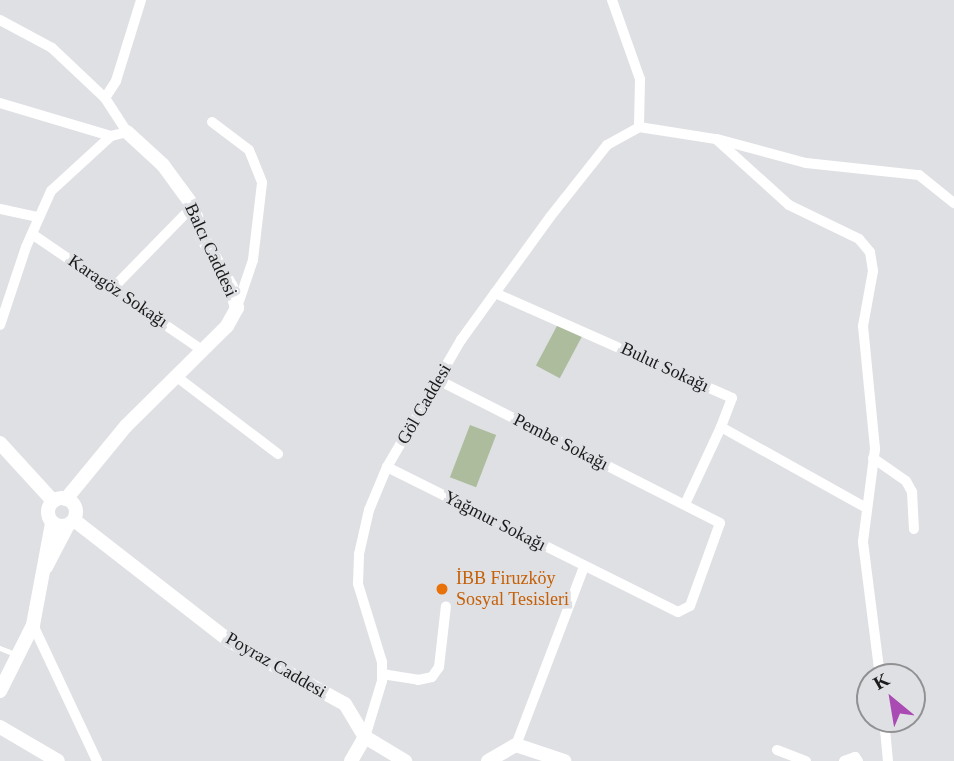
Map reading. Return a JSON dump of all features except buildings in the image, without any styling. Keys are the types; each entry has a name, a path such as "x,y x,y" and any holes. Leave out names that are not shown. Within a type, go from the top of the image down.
{"street":[{"path":"105,98 116,80 141,0"},
{"path":"612,0 640,79 639,127 716,139 806,163 919,175 954,203"},
{"name":"Balcı Caddesi","path":"0,20 52,48 105,98 127,132 163,165 193,206 202,236 231,287 237,308 202,351 126,426 60,500"},
{"path":"0,103 111,136"},
{"path":"212,122 249,150 262,183 253,260 237,308"},
{"name":"Göl Caddesi","path":"382,674 358,584 369,510 387,467 438,380 495,293 591,162 607,145 639,127"},
{"path":"0,325 32,234 51,191 111,136 127,132"},
{"path":"716,139 789,205 859,239 870,252 873,271 863,326 874,412 873,458 865,507 863,542 878,663"},
{"path":"114,286 193,206"},
{"path":"0,209 39,217"},
{"name":"Karagöz Sokağı","path":"32,234 114,286 202,351"},
{"name":"Bulut Sokağı","path":"495,293 732,398 721,427"},
{"path":"177,377 278,454"},
{"name":"Pembe Sokağı","path":"438,380 685,502 720,523 690,606 678,612"},
{"path":"685,502 721,427 865,507"},
{"path":"0,443 60,500 75,507 71,522 46,567"},
{"path":"873,458 906,481 912,492 914,528"},
{"name":"Yağmur Sokağı","path":"387,467 678,612"},
{"path":"0,691 21,656 33,625 46,567 52,523 48,512 60,500"},
{"path":"52,523 71,522"},
{"name":"Poyraz Caddesi","path":"71,522 228,640 345,704 365,737 405,761"},
{"path":"488,761 516,746 584,566"},
{"path":"351,761 365,737 382,674 418,680 432,677 439,667 446,606"},
{"path":"33,625 97,761"},
{"path":"0,727 58,761"},
{"path":"885,733 888,761"},
{"path":"516,746 564,761"},
{"path":"777,750 806,761"},
{"path":"844,761 855,757 858,761"}],"lane":[{"path":"0,648 21,656"}],"green space":[{"path":"558,324 582,337 560,378 536,365"},
{"path":"470,425 496,435 476,487 450,477"}],"place":[{"name":"İBB Firuzköy Sosyal Tesisleri","path":"442,589"}]}
